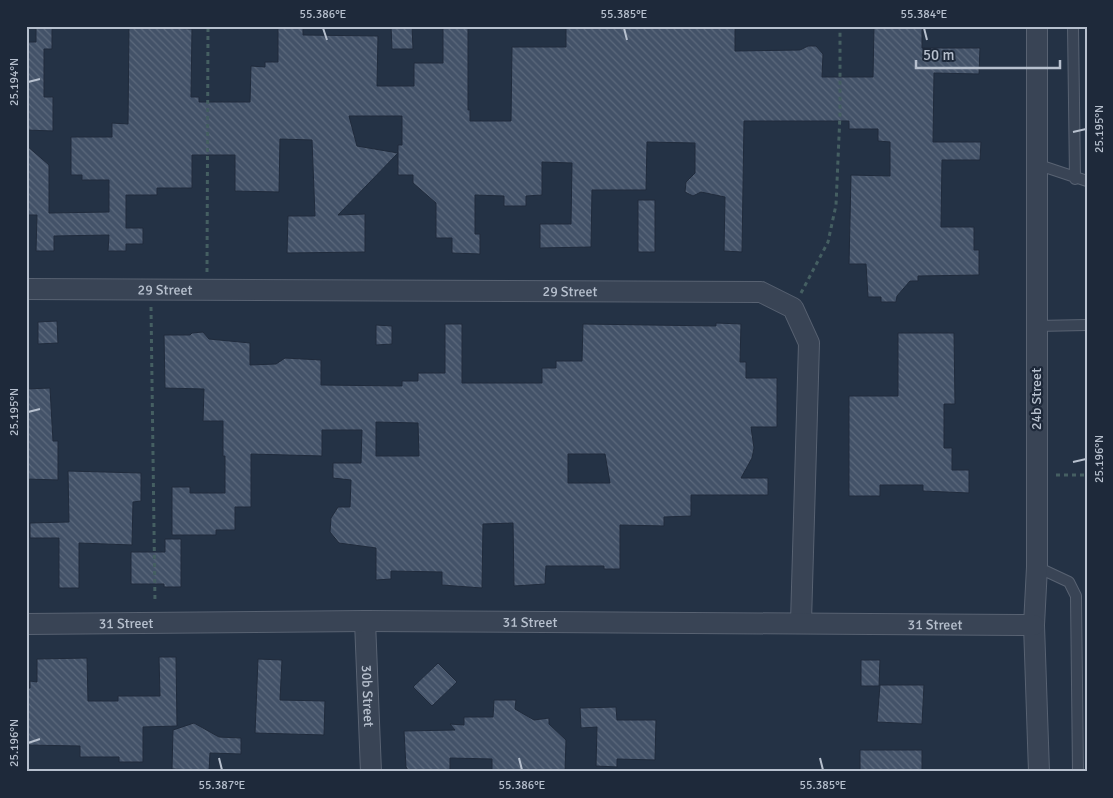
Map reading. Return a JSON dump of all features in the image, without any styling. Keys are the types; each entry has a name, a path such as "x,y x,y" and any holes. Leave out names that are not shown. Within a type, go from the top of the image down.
{"street":[{"name":"24b Street","path":"1037,26 1036,475 1038,567 1034,625 1039,772"},
{"name":"29 Street","path":"26,289 761,292 793,308"},
{"path":"793,308 809,343 802,622"},
{"name":"31 Street","path":"26,624 156,621 365,621 802,622 1034,625"},
{"name":"30b Street","path":"365,621 371,772"}],"lane":[{"path":"1073,26 1075,179"},
{"path":"1036,164 1075,179 1087,181"},
{"path":"1036,326 1087,325"},
{"path":"1038,567 1069,582 1076,596 1078,772"}],"path":[{"path":"207,290 208,26"},
{"path":"793,308 828,242 836,205 840,114 840,26"},
{"path":"150,289 156,621"},
{"path":"1036,475 1087,475"}],"building":[{"path":"36,26 52,26 52,49 44,49 44,97 53,97 53,131 26,130 26,42 36,42"},
{"path":"129,26 192,29 191,97 199,97 199,102 250,102 251,66 265,67 265,62 278,62 278,26 303,26 303,35 378,36 377,86 414,86 414,63 443,63 443,28 468,28 468,110 470,110 470,121 511,121 512,47 566,47 566,26 735,26 735,51 800,50 808,46 816,46 823,54 822,77 873,77 874,26 922,26 922,48 980,48 979,74 934,73 933,142 981,142 980,160 942,160 941,227 974,227 974,250 979,250 979,275 918,276 918,281 910,281 897,296 896,302 881,302 881,297 868,297 866,264 849,264 851,175 890,176 890,142 878,141 878,129 849,129 849,121 744,121 742,252 724,251 725,197 701,192 693,196 685,192 686,182 695,173 695,143 647,142 646,190 592,190 591,247 540,248 540,224 571,224 572,163 542,162 542,195 526,196 526,206 504,206 504,196 475,195 475,234 480,234 480,254 452,253 452,238 436,238 436,203 413,183 413,175 398,175 398,153 338,215 365,214 365,252 287,253 288,216 315,216 312,140 280,139 279,192 235,191 235,155 192,155 192,188 157,188 157,195 126,195 126,228 143,228 143,244 126,244 126,251 108,251 109,235 54,236 54,251 36,251 37,215 26,215 26,145 49,165 49,213 109,212 109,180 82,180 82,175 71,175 71,137 112,137 112,123 128,124","holes":["349,116 402,116 402,145 398,145 398,153 357,146"]},
{"path":"391,26 412,26 413,49 392,49"},
{"path":"638,200 655,200 655,252 638,252"},
{"path":"57,321 58,343 38,344 38,322"},
{"path":"716,323 741,324 740,362 746,362 746,378 777,378 777,427 751,427 754,448 752,458 741,478 768,478 768,495 691,495 691,516 664,517 664,526 620,525 620,569 604,569 604,566 546,566 545,584 514,586 513,523 483,524 482,588 442,585 442,572 391,571 391,579 376,580 376,548 339,543 330,532 331,518 338,507 350,507 351,480 333,478 333,463 361,463 362,430 322,430 322,456 251,454 251,507 235,507 235,530 216,530 216,535 172,535 172,487 190,487 190,493 225,493 225,456 223,456 223,421 203,421 204,389 165,388 164,335 190,335 203,332 209,339 250,343 250,365 276,364 285,358 321,360 321,385 402,386 402,381 418,381 418,373 445,373 445,324 462,324 462,383 542,383 542,368 556,368 556,361 582,361 583,324 716,326","holes":["376,422 418,423 419,456 376,456","568,454 605,454 610,483 568,483"]},
{"path":"376,325 392,326 392,344 376,345"},
{"path":"898,333 954,333 955,404 944,404 944,448 952,448 952,470 969,470 969,493 923,491 923,485 880,485 880,496 849,496 849,396 898,396"},
{"path":"50,388 53,441 58,441 58,480 26,479 26,389"},
{"path":"68,471 141,473 141,501 133,502 132,545 79,543 79,588 59,588 59,538 30,538 30,523 69,522"},
{"path":"165,539 181,539 181,587 164,587 164,584 131,584 131,552 165,552"},
{"path":"159,657 176,657 177,726 143,727 143,762 119,762 119,757 80,757 80,746 26,745 26,688 30,688 30,681 37,682 37,659 87,658 88,701 118,701 118,696 160,696"},
{"path":"258,659 282,660 280,700 325,701 324,735 255,733"},
{"path":"861,660 880,660 879,686 861,686"},
{"path":"438,663 457,682 432,706 413,687"},
{"path":"880,685 924,685 922,724 877,722"},
{"path":"494,700 516,700 515,709 534,720 549,718 549,724 566,740 565,772 492,772 492,759 450,758 450,772 409,772 406,767 404,731 455,730 450,724 464,725 464,717 493,717"},
{"path":"616,707 617,720 656,720 655,760 617,759 617,767 596,766 597,727 581,728 580,708"},
{"path":"194,723 219,737 241,738 241,754 210,753 209,771 172,769 173,730"},
{"path":"860,750 922,750 922,772 860,772"}]}
